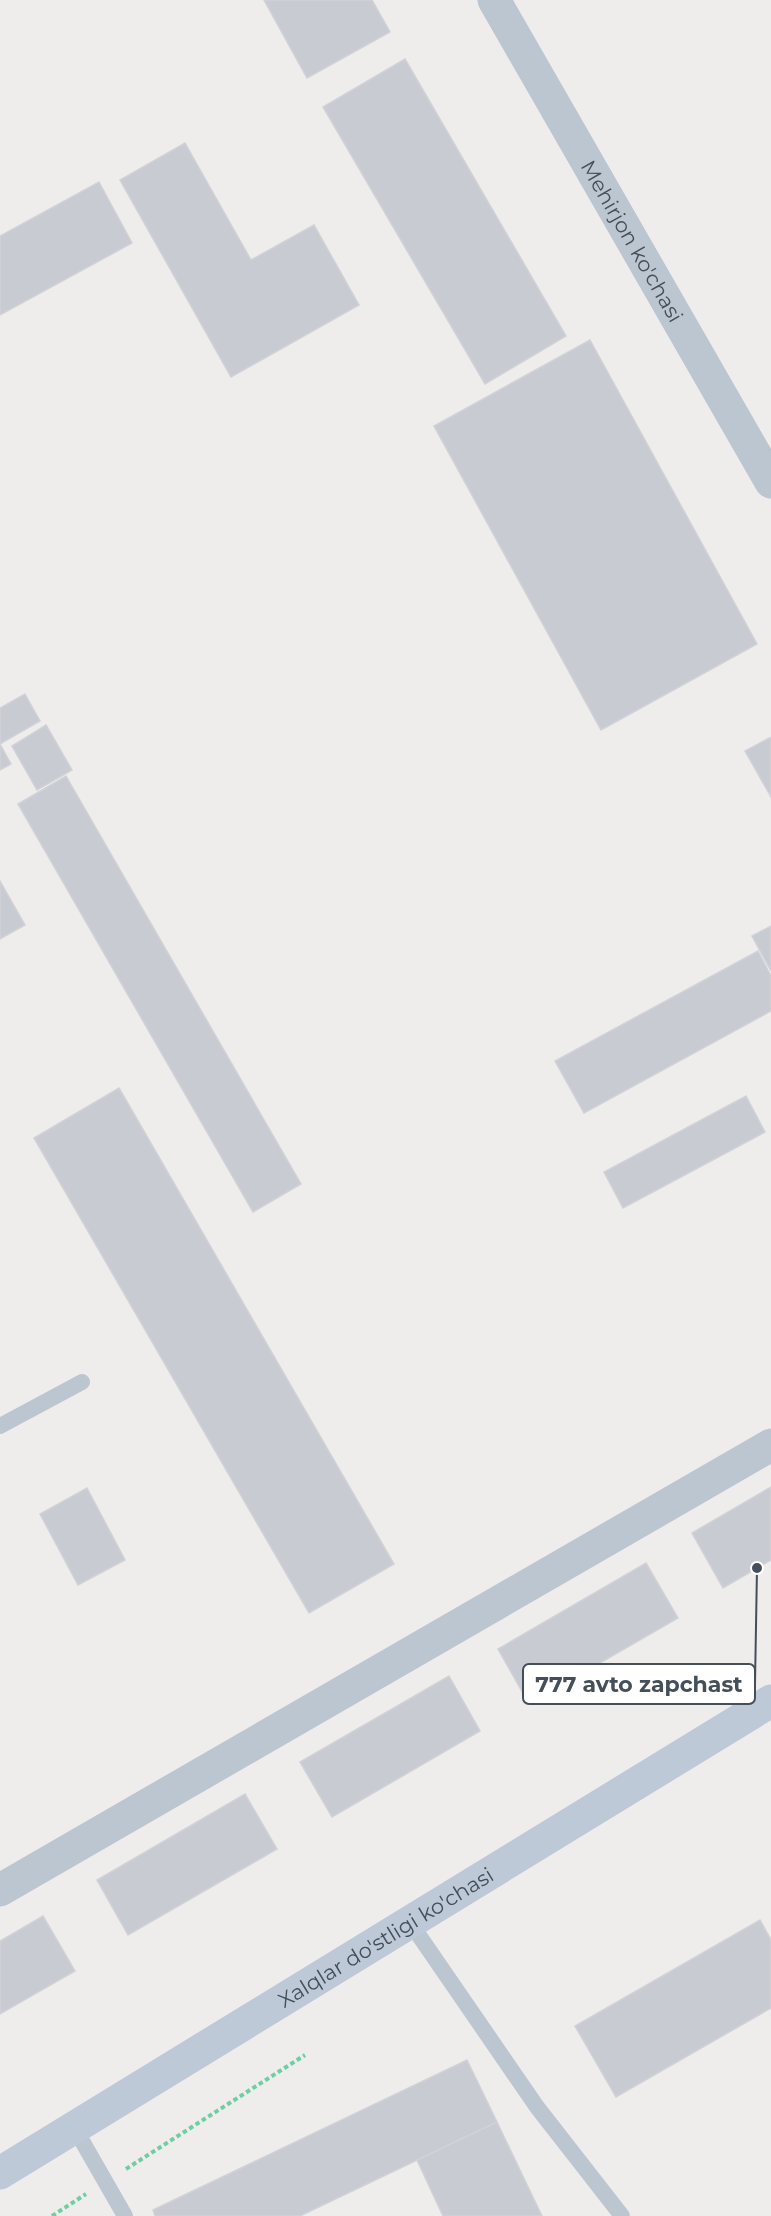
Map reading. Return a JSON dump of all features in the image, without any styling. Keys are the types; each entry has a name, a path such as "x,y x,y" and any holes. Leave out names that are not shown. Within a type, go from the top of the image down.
{"street":[{"name":"Mehirjon ko'chasi","path":"494,0 771,482"},
{"path":"0,1890 771,1445"},
{"name":"Xalqlar do'stligi ko'chasi","path":"0,2173 771,1701"}],"lane":[{"path":"0,1426 82,1382"},
{"path":"409,1921 537,2107 622,2216"},
{"path":"74,2127 125,2216"}],"path":[{"path":"52,2216 305,2055"}],"building":[{"path":"264,0 372,0 390,32 307,78"},
{"path":"405,59 566,336 485,384 323,107"},
{"path":"185,143 251,260 314,225 359,305 231,377 120,180"},
{"path":"99,182 132,243 0,315 0,236"},
{"path":"590,340 757,644 601,730 434,426"},
{"path":"25,694 40,721 0,744 0,708"},
{"path":"46,725 72,770 37,790 12,746"},
{"path":"771,737 771,797 745,751"},
{"path":"0,744 11,764 0,770"},
{"path":"66,776 301,1184 253,1212 18,804"},
{"path":"0,881 25,925 0,939"},
{"path":"771,926 771,971 752,936"},
{"path":"758,951 771,976 771,1011 584,1113 555,1061"},
{"path":"119,1088 394,1564 309,1613 34,1138"},
{"path":"746,1096 765,1132 623,1208 604,1172"},
{"path":"771,1487 771,1560 723,1588 692,1533"},
{"path":"87,1488 125,1560 78,1585 40,1514"},
{"path":"646,1563 678,1618 529,1704 498,1649"},
{"path":"449,1676 480,1731 332,1817 300,1762"},
{"path":"245,1794 277,1849 128,1935 97,1880"},
{"path":"43,1916 75,1971 0,2014 0,1941"},
{"path":"760,1920 771,1940 771,2008 616,2097 575,2026"},
{"path":"467,2060 497,2122 300,2216 155,2216 153,2210"},
{"path":"497,2122 542,2216 443,2216 417,2160"}],"place":[{"name":"777 avto zapchast","path":"757,1568"}]}
